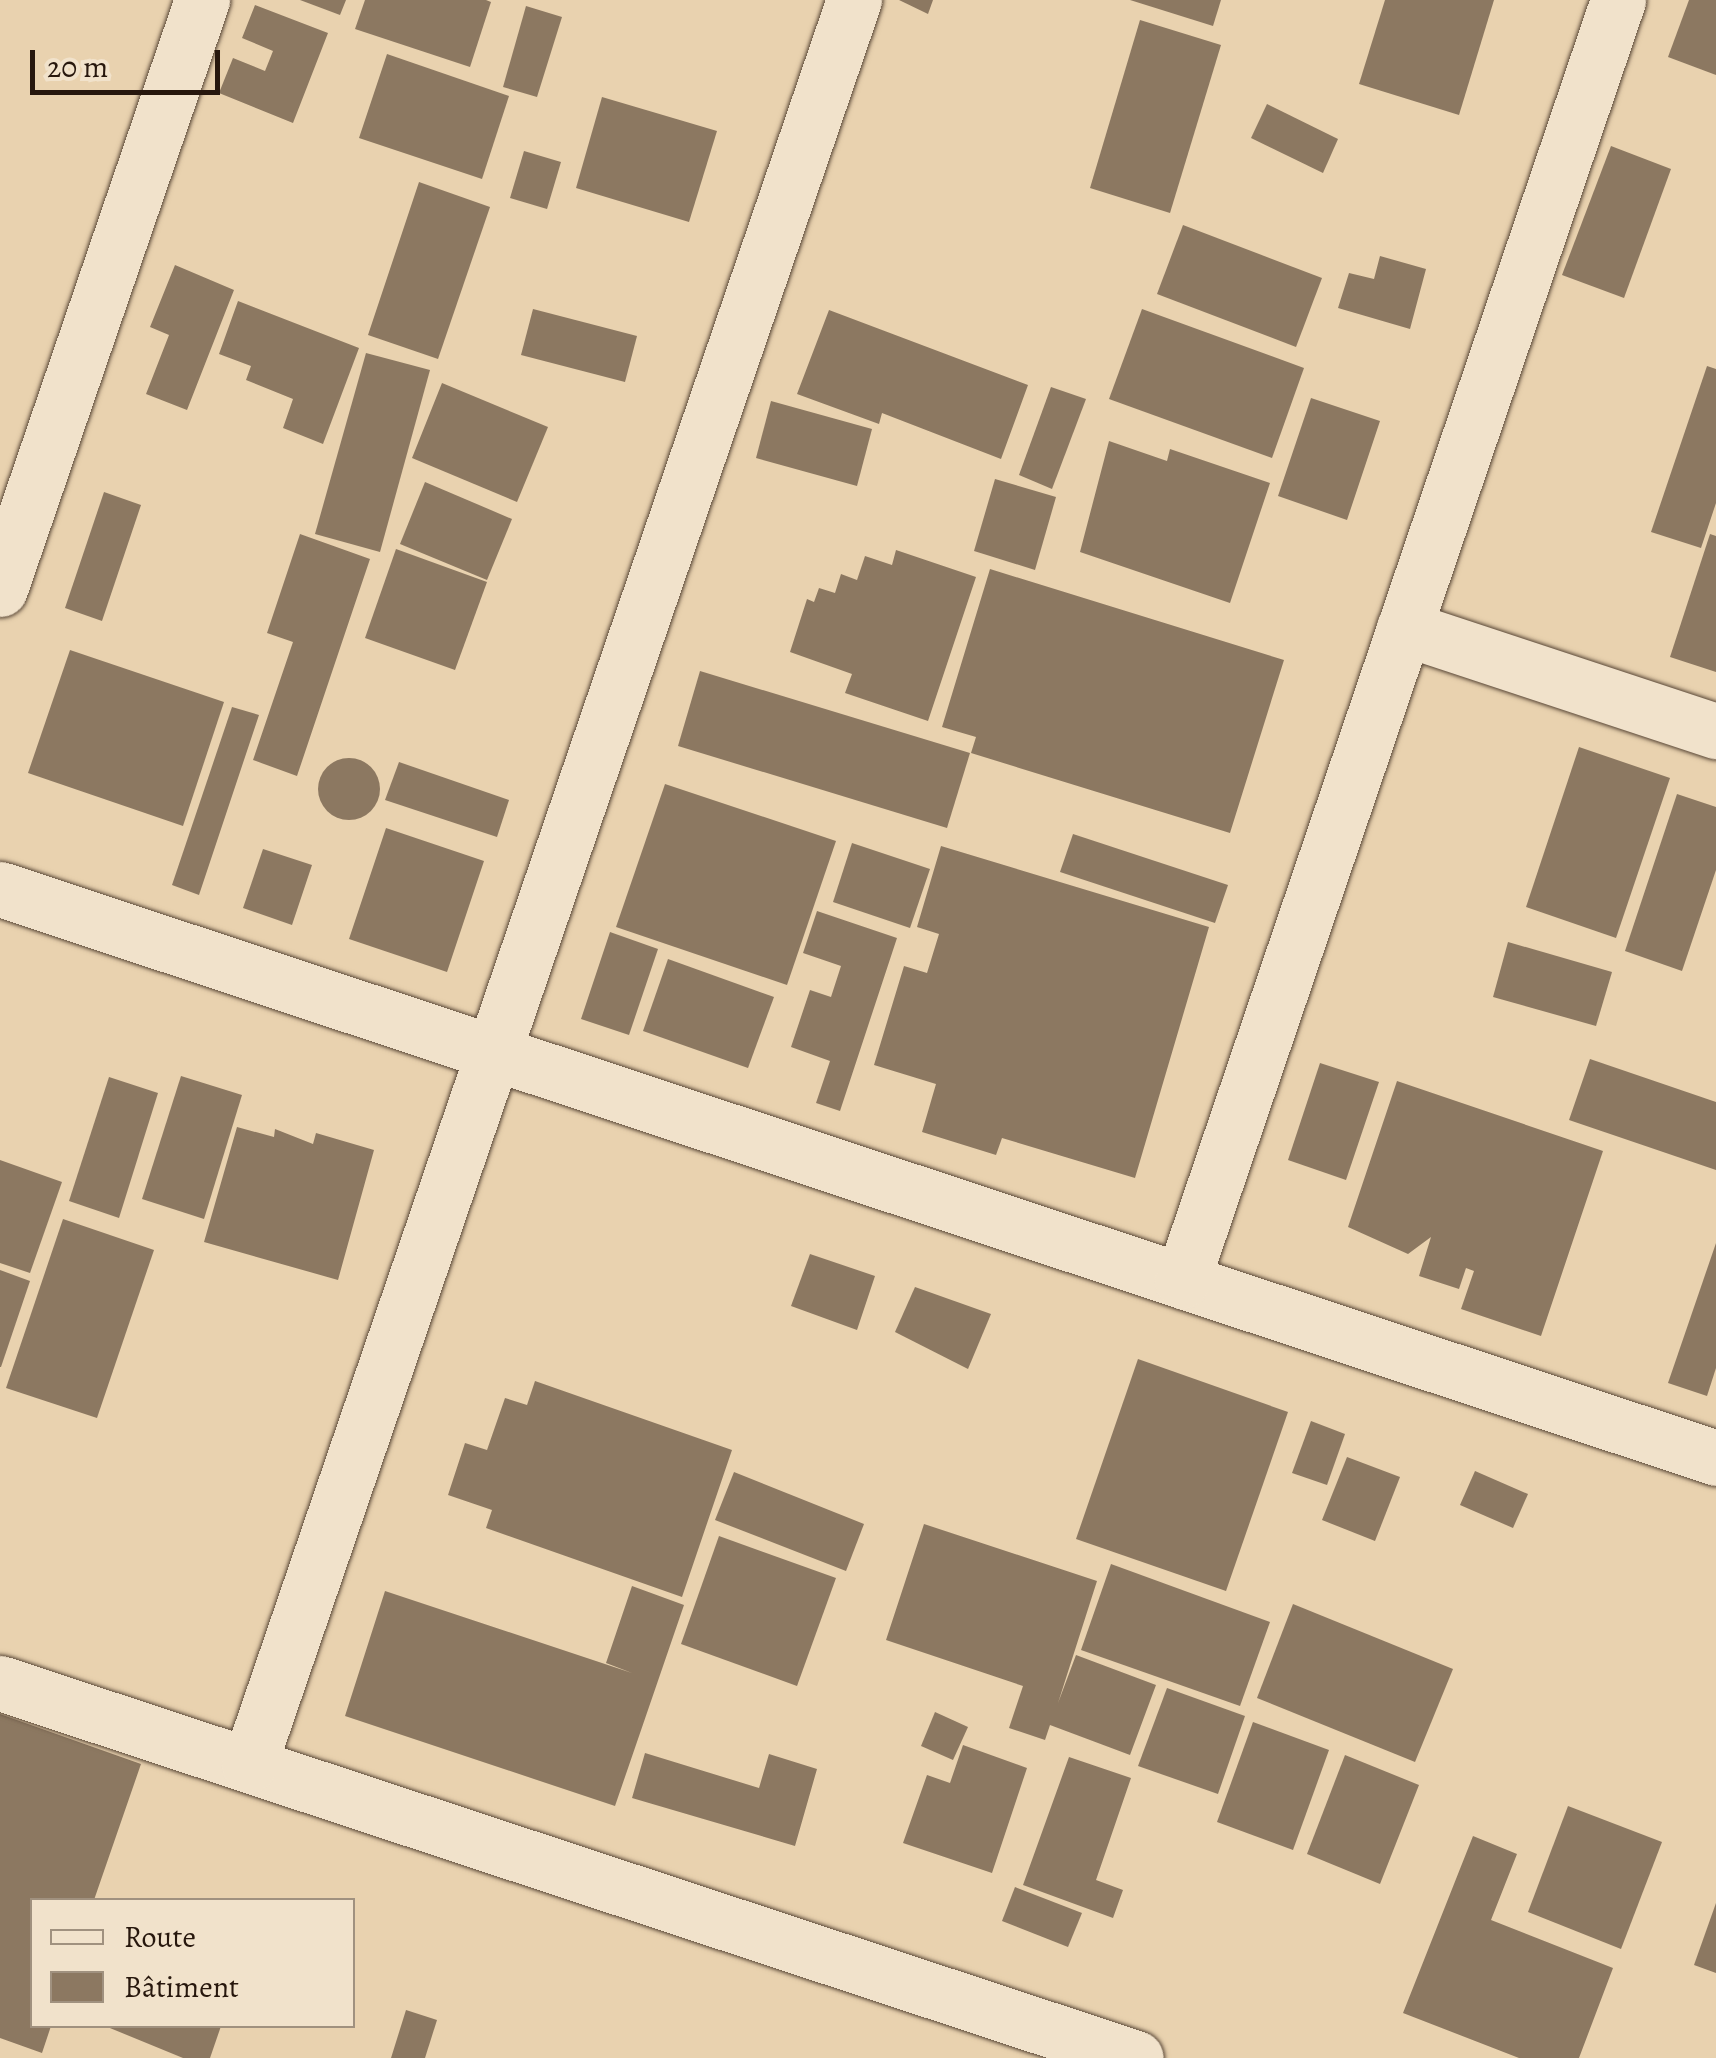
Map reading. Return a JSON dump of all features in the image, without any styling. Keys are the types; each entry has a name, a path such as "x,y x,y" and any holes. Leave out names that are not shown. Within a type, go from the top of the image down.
{"street":[{"path":"0,589 202,0"},
{"path":"250,1766 854,0"},
{"path":"1182,1281 1618,0"},
{"path":"1404,628 1716,731"},
{"path":"0,889 1716,1458"},
{"path":"0,1683 1136,2058"}],"building":[{"path":"300,0 346,0 340,15"},
{"path":"365,0 491,2 470,67 355,29"},
{"path":"899,0 933,0 928,14"},
{"path":"1130,0 1221,0 1213,26"},
{"path":"1385,0 1494,0 1459,115 1359,84"},
{"path":"1689,0 1716,0 1716,75 1668,57"},
{"path":"255,5 328,33 293,123 219,93 233,58 265,71 273,51 242,38"},
{"path":"526,6 562,17 537,97 503,87"},
{"path":"1140,20 1221,45 1170,213 1090,188"},
{"path":"387,54 509,96 482,179 359,138"},
{"path":"602,97 717,131 689,222 576,188"},
{"path":"1267,104 1338,139 1323,173 1251,138"},
{"path":"1611,146 1671,169 1624,298 1562,275"},
{"path":"524,151 561,162 547,209 510,198"},
{"path":"419,182 490,207 438,359 368,335"},
{"path":"1183,225 1322,278 1296,347 1157,294"},
{"path":"1380,256 1426,269 1410,329 1338,308 1349,273 1374,279"},
{"path":"175,265 234,290 187,410 146,394 169,335 150,327"},
{"path":"238,301 359,348 323,444 283,428 293,399 246,380 251,366 219,354"},
{"path":"533,309 637,336 625,382 521,355"},
{"path":"1142,309 1304,368 1272,458 1109,399"},
{"path":"829,310 1028,385 1001,459 882,413 879,424 797,394"},
{"path":"366,353 430,370 380,552 315,534"},
{"path":"1707,366 1716,369 1716,503 1701,548 1651,532"},
{"path":"442,383 548,427 517,502 412,458"},
{"path":"1051,387 1086,399 1052,489 1019,475"},
{"path":"1311,398 1380,421 1347,520 1278,496"},
{"path":"771,401 872,429 857,486 756,458"},
{"path":"1109,441 1167,461 1170,449 1270,483 1230,603 1080,552"},
{"path":"995,479 1056,497 1035,570 974,551"},
{"path":"425,482 512,519 487,580 400,544"},
{"path":"104,492 141,505 102,621 65,608"},
{"path":"300,534 370,559 297,776 253,760 293,642 267,633"},
{"path":"1710,534 1716,536 1716,672 1670,657"},
{"path":"396,549 487,582 455,670 365,638"},
{"path":"896,550 976,577 928,721 845,693 852,674 790,652 807,599 814,602 819,588 835,593 841,574 857,580 865,556 892,565"},
{"path":"990,569 1284,660 1230,833 971,753 976,737 942,727"},
{"path":"70,650 224,702 183,826 28,773"},
{"path":"700,671 970,753 947,828 678,746"},
{"path":"232,707 259,715 199,895 172,885"},
{"path":"1579,747 1670,778 1616,938 1526,907"},
{"path":"349,758 371,767 380,789 371,811 349,820 327,811 318,789 327,767"},
{"path":"399,762 509,800 497,837 385,800"},
{"path":"665,784 836,841 787,985 616,927"},
{"path":"1677,794 1716,807 1716,870 1682,971 1625,951"},
{"path":"386,828 484,861 447,972 349,939"},
{"path":"1073,834 1228,885 1215,923 1060,872"},
{"path":"852,843 930,869 910,928 833,902"},
{"path":"941,846 1209,927 1135,1178 1002,1138 996,1155 922,1132 936,1084 874,1065 904,966 927,973 939,934 917,927"},
{"path":"263,849 312,865 292,925 243,908"},
{"path":"817,911 897,938 840,1111 816,1103 830,1061 791,1047 810,990 831,997 841,966 803,953"},
{"path":"610,932 658,949 629,1035 581,1019"},
{"path":"1508,942 1612,972 1596,1026 1493,997"},
{"path":"668,959 774,997 748,1068 643,1031"},
{"path":"1590,1059 1716,1102 1716,1170 1569,1120"},
{"path":"1320,1063 1379,1082 1346,1180 1288,1160"},
{"path":"181,1076 242,1095 204,1219 142,1199"},
{"path":"109,1077 158,1093 119,1218 69,1201"},
{"path":"1397,1081 1603,1151 1541,1336 1461,1309 1474,1271 1466,1268 1459,1289 1419,1276 1431,1237 1408,1254 1348,1227"},
{"path":"237,1127 274,1137 275,1129 313,1144 316,1133 374,1150 338,1280 204,1242"},
{"path":"0,1160 62,1182 30,1273 0,1263"},
{"path":"63,1219 154,1250 97,1418 6,1388"},
{"path":"1716,1243 1716,1368 1707,1396 1668,1383"},
{"path":"810,1254 875,1276 857,1330 791,1306"},
{"path":"0,1270 30,1281 1,1367 0,1367"},
{"path":"915,1287 991,1314 968,1369 895,1332"},
{"path":"1138,1359 1288,1412 1226,1591 1076,1539"},
{"path":"535,1381 732,1450 682,1597 486,1528 492,1510 448,1495 465,1443 487,1450 505,1398 527,1405"},
{"path":"1311,1421 1345,1434 1327,1485 1292,1473"},
{"path":"1347,1457 1400,1477 1375,1541 1322,1520"},
{"path":"1475,1471 1528,1494 1513,1528 1460,1505"},
{"path":"734,1472 864,1524 846,1571 715,1520"},
{"path":"924,1524 1097,1581 1058,1703 1076,1655 1156,1685 1130,1755 1050,1725 1045,1740 1009,1728 1023,1686 886,1640"},
{"path":"719,1536 836,1578 797,1686 681,1644"},
{"path":"1111,1564 1270,1622 1240,1706 1081,1650"},
{"path":"632,1586 684,1605 615,1806 345,1716 385,1591 632,1673 606,1663"},
{"path":"1293,1604 1453,1669 1415,1762 1257,1698"},
{"path":"1167,1688 1245,1716 1218,1794 1138,1766"},
{"path":"935,1712 968,1727 953,1760 921,1746"},
{"path":"0,1714 141,1764 95,1898 30,1898 30,2028 50,2028 42,2053 0,2038"},
{"path":"1253,1722 1329,1750 1293,1850 1217,1822"},
{"path":"963,1745 1027,1768 992,1873 903,1843 927,1775 950,1783"},
{"path":"645,1753 759,1788 769,1754 817,1769 795,1846 632,1798"},
{"path":"1345,1755 1419,1785 1380,1884 1307,1854"},
{"path":"1069,1757 1131,1778 1096,1880 1123,1890 1113,1918 1023,1885"},
{"path":"1568,1806 1662,1842 1621,1949 1528,1912"},
{"path":"1473,1836 1517,1854 1491,1920 1613,1968 1579,2058 1519,2058 1403,2013"},
{"path":"1015,1887 1082,1913 1068,1947 1002,1921"},
{"path":"1716,1903 1716,1973 1694,1965"},
{"path":"406,2010 437,2020 425,2058 391,2058"},
{"path":"110,2028 220,2028 210,2058 183,2058"}]}
